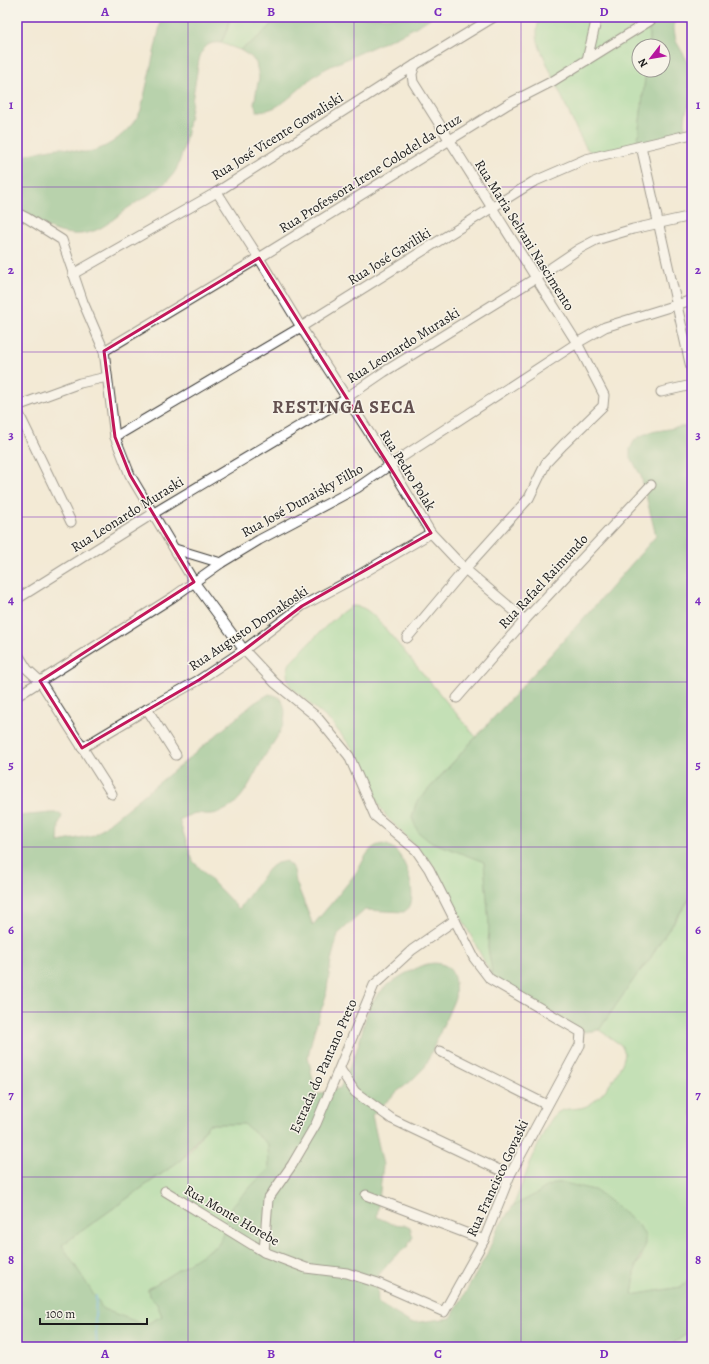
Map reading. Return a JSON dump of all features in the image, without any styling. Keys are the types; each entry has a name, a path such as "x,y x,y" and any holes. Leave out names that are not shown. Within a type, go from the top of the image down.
{"street":[{"name":"Rua José Vicente Gowaliski","path":"73,274 216,192 415,65 494,17"},
{"path":"587,60 598,17"},
{"name":"Rua Professora Irene Colodel da Cruz","path":"104,351 259,258 508,104 554,81 652,20"},
{"name":"Rua Maria Selvani Nascimento","path":"407,638 465,569 529,498 546,463 563,444 603,406 604,395 577,343 413,82 412,74 415,65"},
{"name":"Rua José Gaviliki","path":"114,437 300,327 492,209 533,182 586,159 692,134"},
{"path":"641,146 692,372"},
{"name":"Rua Pedro Polak","path":"216,192 259,258 300,327 390,465 431,533 465,569 525,620"},
{"path":"17,213 62,240 73,274 104,351 114,437 130,475 194,582 244,650 275,683 317,717 349,756 375,816 416,850 429,869 455,920"},
{"name":"Rua Leonardo Muraski","path":"17,599 154,513 346,398 384,372 536,278 579,249 596,240 633,229 692,216"},
{"name":"Rua José Dunaisky Filho","path":"17,696 174,597 221,563 259,540 357,488 577,343 605,328 692,300"},
{"path":"17,406 80,383 107,377"},
{"path":"661,392 692,385"},
{"path":"17,410 71,522"},
{"name":"Rua Rafael Raimundo","path":"457,698 525,620 651,485"},
{"name":"Rua Augusto Domakoski","path":"82,748 147,708 199,680 244,650 302,606 349,581 431,533"},
{"path":"175,549 221,563"},
{"path":"17,653 28,669 40,681 112,794"},
{"path":"147,708 176,755"},
{"name":"Rua Francisco Govaski","path":"444,1312 484,1240 510,1175 580,1045 581,1032 490,979 474,958 455,920"},
{"name":"Estrada do Pantano Preto","path":"264,1252 268,1199 292,1165 316,1124 374,985 412,950 455,920"},
{"path":"440,1051 547,1105"},
{"path":"340,1069 355,1092 392,1119 510,1175"},
{"name":"Rua Monte Horebe","path":"165,1191 264,1252 306,1268 347,1273 378,1283 444,1312"},
{"path":"366,1195 484,1240"}],"highlighted area":[{"path":"259,258 431,533 302,606 244,650 199,680 82,748 40,681 194,582 130,475 115,437 104,351"}],"green space":[{"path":"162,17 230,17 228,28 221,43 209,44 200,56 188,128 176,170 168,180 157,189 130,206 107,224 95,230 83,234 71,234 48,228 37,222 17,206 17,158 59,148 66,148 79,152 95,150 111,143 126,131 141,110"},
{"path":"230,17 276,17 264,32 240,50 221,43 228,28"},
{"path":"276,17 432,17 402,34 323,70 289,98 274,108 257,111 254,104 259,77 256,63 251,57 240,50 264,32"},
{"path":"540,17 649,17 649,38 631,38 631,78 645,78 637,146 595,155 587,149 578,133 540,48 537,32"},
{"path":"649,17 675,17 674,29 676,41 692,69 692,96 686,113 684,133 637,146 645,78 671,78 671,38 649,38"},
{"path":"692,425 692,899 689,899 650,959 636,976 599,1030 585,1032 493,978 488,947 489,924 484,862 429,841 418,832 412,818 416,803 656,536 641,476 630,456 630,449 634,441 640,436 651,432"},
{"path":"351,606 363,608 378,620 476,737 416,803 412,818 429,841 484,861 489,924 488,947 493,978 443,882 430,861 387,817 380,807 354,750 331,722 292,688 289,682 287,673 290,663 327,626"},
{"path":"269,694 279,697 283,703 285,713 282,727 246,789 233,805 226,810 217,813 196,813 179,820 193,861 239,909 268,869 277,863 287,861 294,870 296,882 313,925 353,877 367,854 374,847 383,844 391,847 398,854 409,875 411,887 412,898 410,906 404,912 365,910 338,934 331,961 326,996 314,1031 308,1056 316,1095 340,1088 353,1061 370,1005 378,994 403,975 426,964 437,963 448,967 454,979 455,998 425,1067 372,1115 383,1165 377,1217 392,1224 404,1225 410,1228 413,1237 407,1247 394,1257 377,1277 378,1303 411,1323 451,1318 486,1256 498,1228 513,1206 538,1193 546,1187 555,1183 564,1183 594,1190 639,1225 645,1236 645,1246 636,1266 632,1295 681,1287 692,1276 692,1330 668,1347 17,1347 17,816 60,813 62,816 59,824 58,842 94,835 187,760 254,703","holes":["209,1124 244,1124 268,1144 269,1168 232,1206 219,1244 148,1289 149,1296 157,1304 162,1316 145,1325 103,1309 62,1245 182,1159"]},
{"path":"690,899 692,899 692,1276 681,1287 632,1295 636,1266 642,1257 639,1225 594,1190 555,1183 513,1206 539,1142 552,1119 560,1111 581,1108 595,1101 610,1084 617,1073 623,1062 625,1053 621,1045 599,1030 636,976 650,959"},
{"path":"209,1124 244,1124 268,1144 269,1168 232,1206 219,1244 148,1289 149,1296 157,1304 162,1316 145,1326 102,1309 62,1245 189,1153"},
{"path":"692,1330 692,1343 683,1347 668,1347"}],"waterway":[{"path":"96,1296 95,1317 97,1347"}],"district":[{"name":"RESTINGA SECA","path":"344,407"}]}
